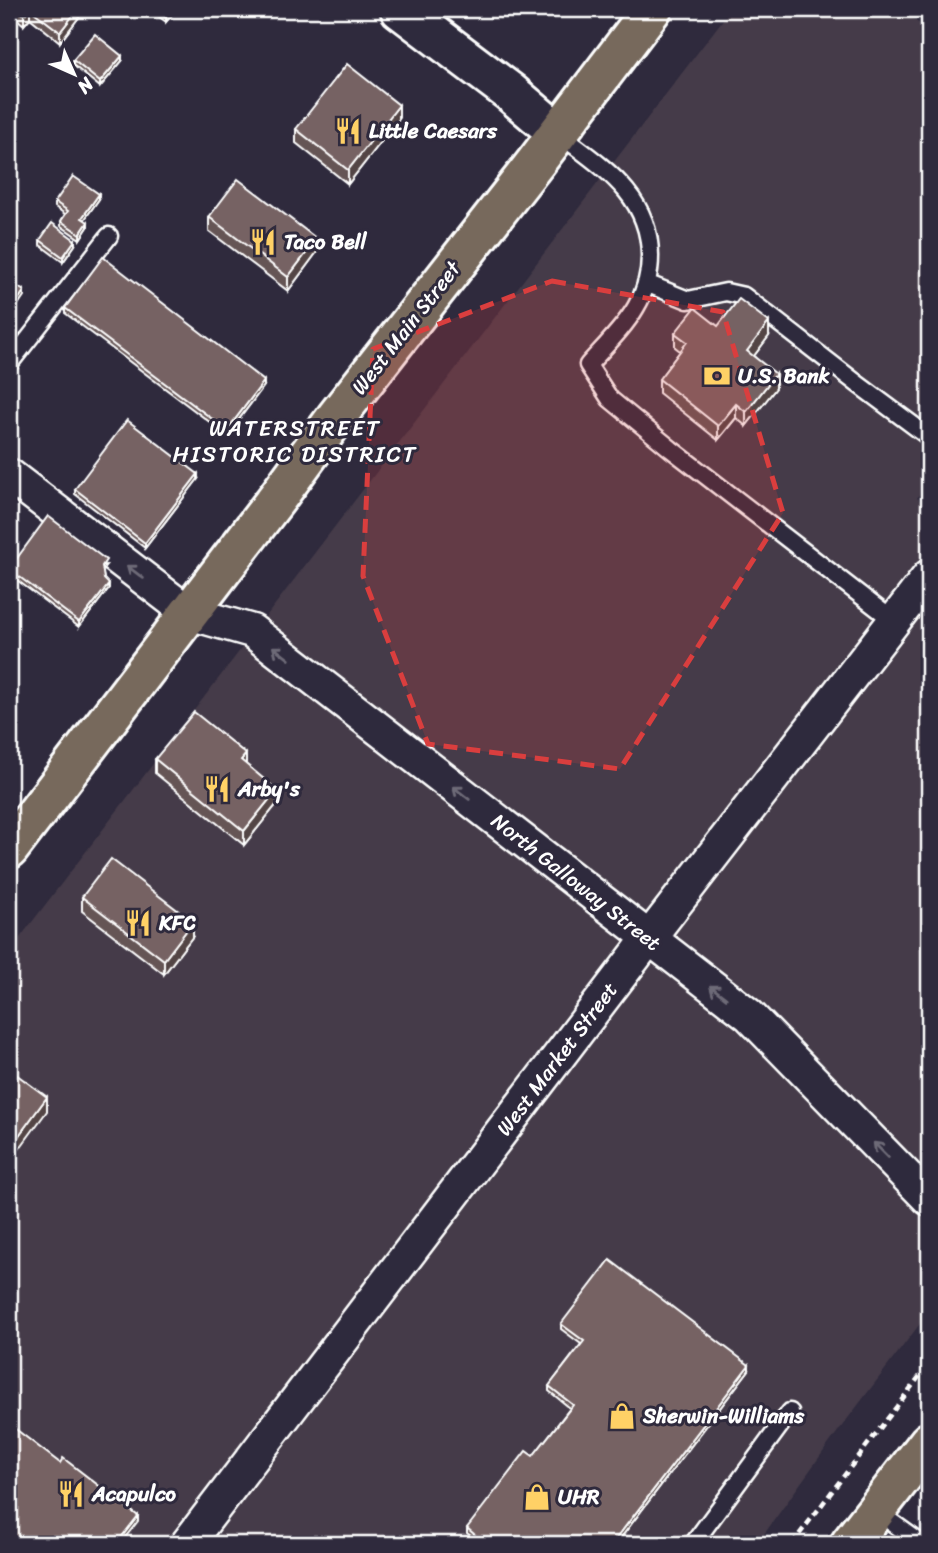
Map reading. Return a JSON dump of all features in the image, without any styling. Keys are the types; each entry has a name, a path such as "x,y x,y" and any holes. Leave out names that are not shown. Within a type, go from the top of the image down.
{"main road":[{"name":"West Main Street","path":"9,849 337,416 652,9"},
{"path":"850,1544 929,1442"}],"street":[{"path":"400,9 510,92 558,133"},
{"path":"9,475 189,613"},
{"name":"West Market Street","path":"187,1544 929,576"},
{"name":"North Galloway Street","path":"189,613 252,631 749,1015 929,1199"}],"lane":[{"path":"558,133 623,186 638,206 650,237 650,262 646,283 636,308 588,365 610,399 894,621"},
{"path":"9,364 109,236"},
{"path":"646,283 688,300 726,292 744,296 929,437"},
{"path":"693,1544 790,1412"},
{"path":"876,1511 922,1544"}],"path":[{"path":"792,1544 929,1364"}],"highlighted area":[{"path":"552,281 723,312 783,513 620,769 428,744 363,576 373,349"}],"shaded area":[{"path":"731,9 900,9 929,31 929,482 917,498 929,507 929,1312 757,1544 9,1544 9,952"}],"building":[{"path":"16,9 30,9 24,15"},
{"path":"30,9 78,9 60,32"},
{"path":"155,9 173,9 166,18"},
{"path":"95,34 122,56 100,82 73,60"},
{"name":"Little Caesars","path":"347,64 399,105 348,170 296,129"},
{"path":"73,176 99,194 82,218 88,222 80,234 61,221 68,211 55,202"},
{"name":"Taco Bell","path":"238,179 317,239 288,277 209,217"},
{"path":"52,223 75,240 63,257 40,240"},
{"path":"103,257 264,381 227,430 65,308"},
{"path":"9,281 24,291 9,313"},
{"name":"U.S. Bank","path":"739,299 769,322 747,351 776,374 746,412 736,404 718,426 659,379 687,342 675,333 695,308 718,326"},
{"path":"127,420 198,474 145,543 75,489"},
{"path":"48,516 106,560 102,566 104,579 109,584 79,622 9,569"},
{"name":"Arby's","path":"194,712 246,754 241,760 277,790 244,831 155,759"},
{"name":"KFC","path":"111,859 193,922 164,960 82,897"},
{"path":"9,1069 47,1097 9,1149"},
{"path":"610,1260 749,1365 612,1544 468,1544 475,1535 467,1528 526,1451 533,1456 573,1405 549,1386 584,1341 561,1324"},
{"name":"Acapulco","path":"9,1424 60,1463 63,1458 138,1516 116,1544 9,1544"}],"place":[{"name":"Little Caesars","path":"348,131"},
{"name":"Taco Bell","path":"263,242"},
{"name":"U.S. Bank","path":"717,376"},
{"name":"Arby's","path":"217,789"},
{"name":"KFC","path":"138,923"},
{"name":"Sherwin-Williams","path":"622,1416"},
{"name":"Acapulco","path":"71,1494"},
{"name":"UHR","path":"537,1497"}],"district":[{"name":"WATERSTREET HISTORIC DISTRICT","path":"295,441"}]}
